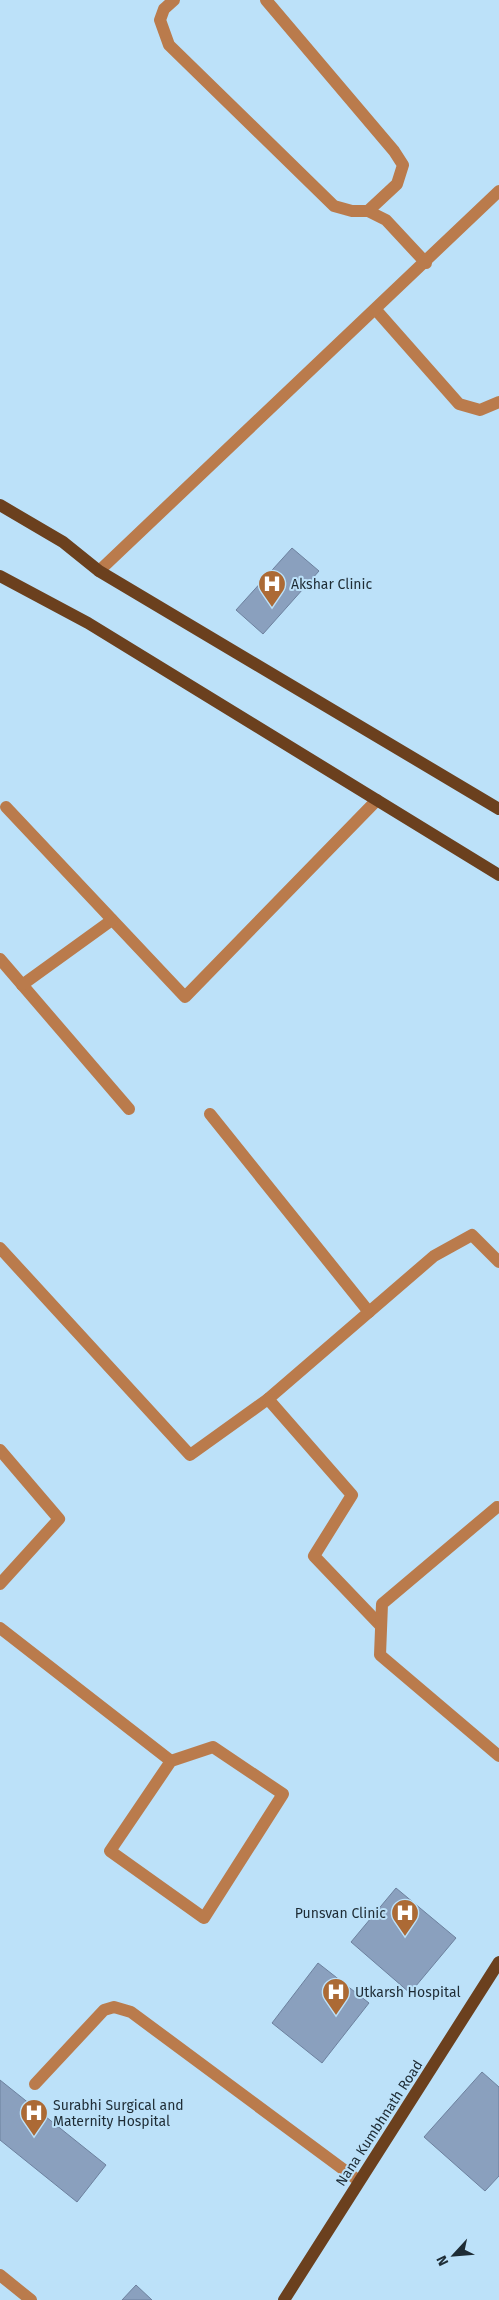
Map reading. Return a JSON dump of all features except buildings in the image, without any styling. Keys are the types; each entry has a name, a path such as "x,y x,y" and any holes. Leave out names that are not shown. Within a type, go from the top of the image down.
{"main road":[{"path":"0,505 63,542 99,571 499,809"},
{"path":"1,579 88,623 499,875"},
{"name":"Nana Kumbhnath Road","path":"284,2300 499,1962"}],"street":[{"path":"174,0 164,9 160,20 169,45 334,206 352,211 368,211 386,220 426,263"},
{"path":"266,0 394,151 403,165 398,184 368,211"},
{"path":"99,571 499,192"},
{"path":"376,310 459,404 480,410 499,402"},
{"path":"6,807 185,997 376,800"},
{"path":"22,985 112,920"},
{"path":"0,958 129,1109"},
{"path":"210,1114 369,1312"},
{"path":"0,1248 190,1454 268,1399 434,1256 472,1235 499,1262"},
{"path":"268,1399 352,1495 314,1556 381,1626"},
{"path":"0,1450 59,1519 0,1584"},
{"path":"497,1507 382,1604 380,1655 499,1756"},
{"path":"0,1628 171,1761"},
{"path":"213,1747 283,1794 204,1918 110,1851 171,1761 213,1747"},
{"path":"34,2084 104,2010 114,2007 131,2012 359,2181"},
{"path":"0,2275 31,2300"}],"place":[{"name":"Akshar Clinic","path":"272,608"},
{"name":"Punsvan Clinic","path":"405,1937"},
{"name":"Utkarsh Hospital","path":"336,2016"},
{"name":"Surabhi Surgical and Maternity Hospital","path":"34,2137"}]}
